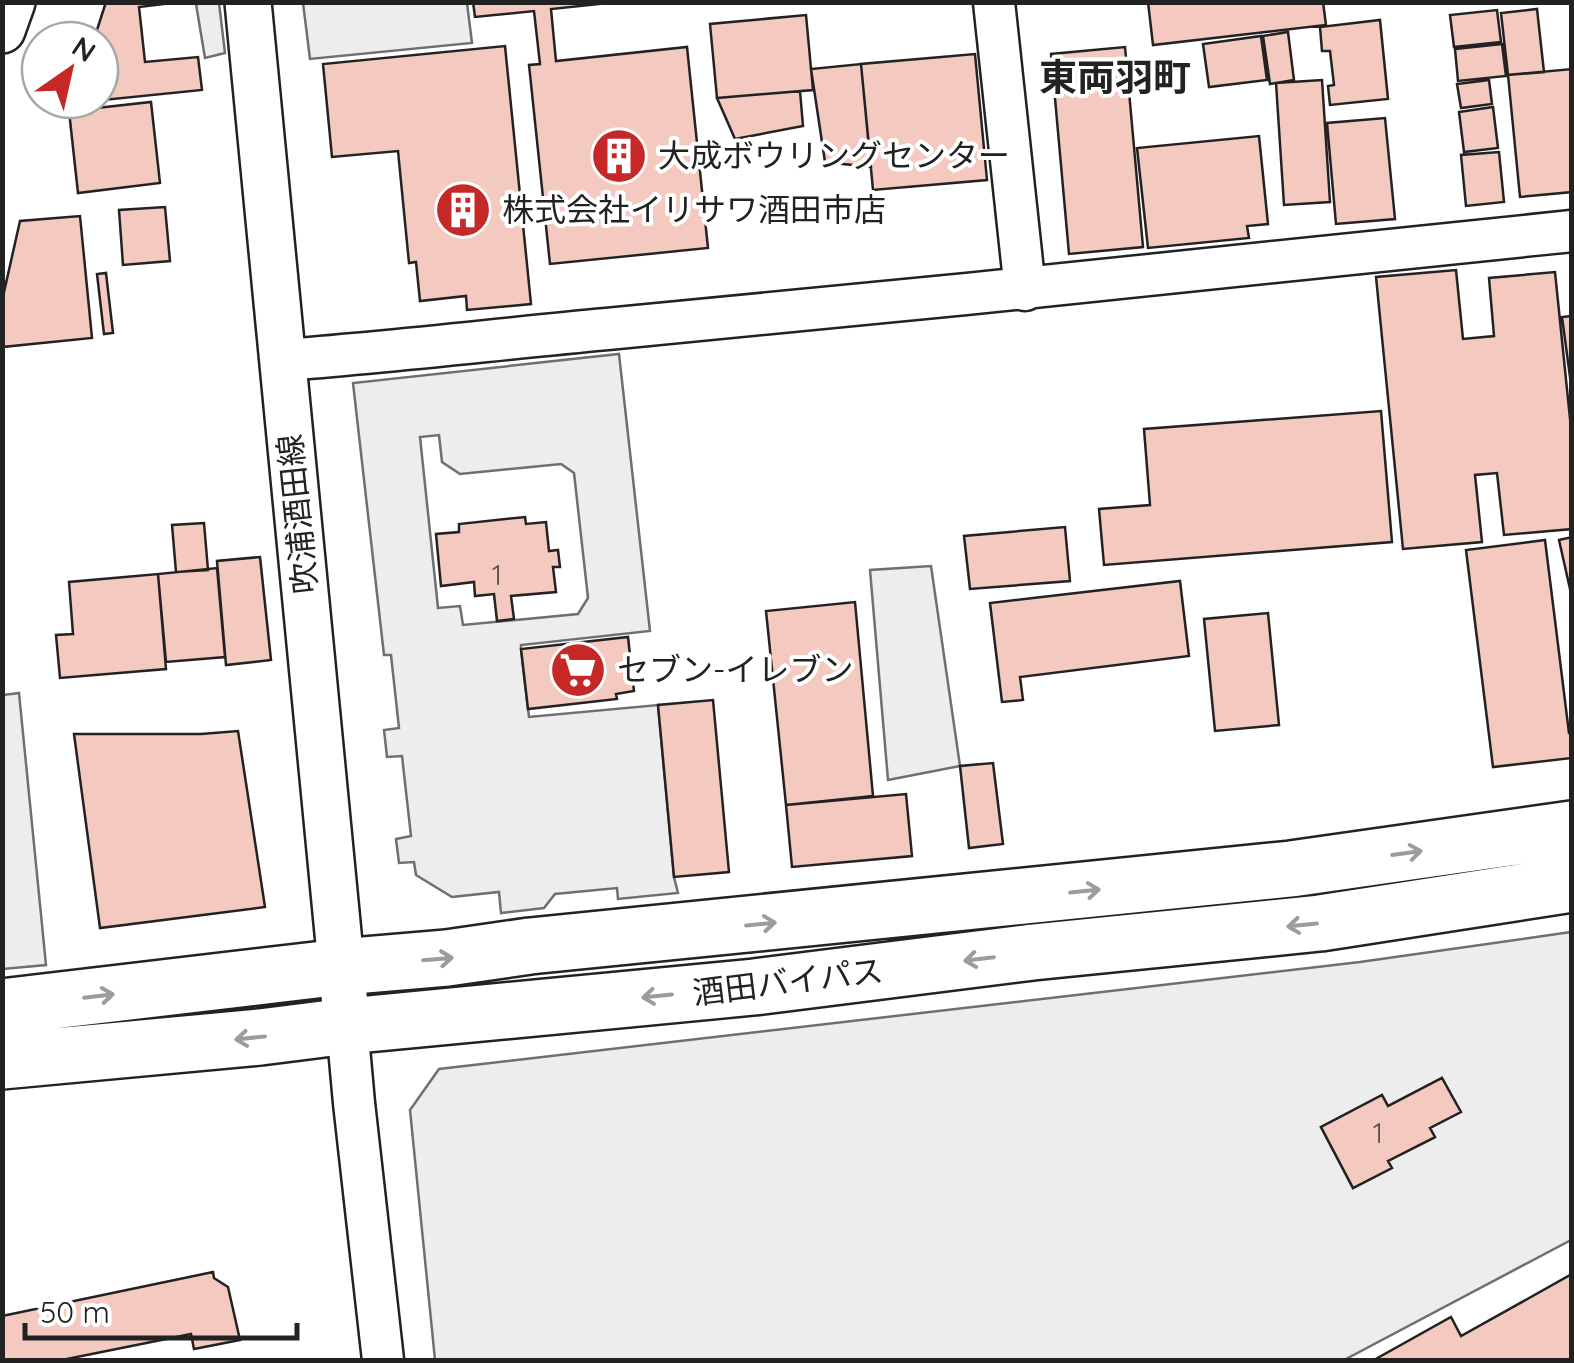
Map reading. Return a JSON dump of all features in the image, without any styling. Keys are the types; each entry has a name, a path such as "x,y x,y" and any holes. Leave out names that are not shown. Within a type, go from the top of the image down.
{"highway":[{"name":"酒田バイパス","path":"2,1007 530,946 1291,870 1572,829"},
{"name":"酒田バイパス","path":"2,1061 754,987 1033,952 1320,923 1572,884"}],"main road":[{"path":"2,30 12,2"},
{"name":"吹浦酒田線","path":"248,2 347,1026"}],"street":[{"path":"994,2 1024,290"},
{"path":"282,360 1024,290 1572,231"},
{"path":"347,1026 383,1360"}],"shaded area":[{"path":"219,3 225,53 205,58 196,4"},
{"path":"303,3 467,3 472,43 310,59"},
{"path":"619,354 650,631 521,645 521,649 529,717 658,705 678,893 618,899 617,888 555,894 544,908 501,913 499,892 452,897 416,875 414,862 399,863 396,839 411,836 402,756 387,757 384,730 399,728 391,655 384,655 353,383","holes":["439,435 442,462 460,474 561,464 574,473 588,598 578,614 463,625 460,606 438,608 420,437"]},
{"path":"931,566 960,766 888,780 870,570"},
{"path":"19,693 46,965 3,969 3,695"},
{"path":"1571,932 1571,1240 1344,1360 435,1360 410,1110 439,1069 1360,962","holes":["1442,1078 1460,1112 1430,1128 1434,1138 1388,1161 1391,1168 1353,1188 1321,1127 1382,1096 1388,1106"]}],"building":[{"path":"106,2 180,2 139,7 145,62 198,57 202,90 120,98 120,20 100,20"},
{"name":"大成ボウリングセンター","path":"473,2 618,2 551,9 556,61 687,47 708,248 550,264 529,65 540,64 534,11 475,17"},
{"path":"1148,2 1323,2 1326,25 1153,45"},
{"path":"1537,9 1544,72 1508,75 1501,13"},
{"path":"1497,10 1501,42 1454,47 1450,15"},
{"path":"806,15 813,90 717,98 710,24"},
{"path":"1380,20 1388,99 1330,105 1328,86 1334,85 1330,51 1322,51 1320,27"},
{"path":"1288,32 1294,80 1270,84 1263,36"},
{"path":"1261,36 1267,80 1209,87 1203,44"},
{"path":"1502,44 1506,76 1458,81 1455,49"},
{"name":"株式会社イリサワ酒田市店","path":"505,46 531,304 467,310 466,296 420,301 416,262 409,263 398,151 332,157 323,64"},
{"path":"1125,47 1143,247 1069,254 1051,54"},
{"path":"975,54 987,180 873,190 861,64"},
{"path":"861,64 871,167 825,162 811,69"},
{"path":"1572,69 1572,192 1520,197 1508,75"},
{"path":"1322,80 1330,202 1284,205 1276,83"},
{"path":"1489,80 1492,104 1461,108 1457,84"},
{"path":"800,91 803,126 735,139 717,98"},
{"path":"151,102 160,183 78,193 70,120 120,120 120,105"},
{"path":"1493,107 1498,148 1464,152 1459,112"},
{"path":"1385,118 1395,219 1336,224 1327,123"},
{"path":"1259,136 1268,224 1247,226 1249,238 1148,248 1137,148"},
{"path":"1499,152 1504,202 1466,206 1461,155"},
{"path":"165,207 170,261 123,265 119,210"},
{"path":"80,216 92,338 2,347 2,301 20,221"},
{"path":"1456,270 1463,339 1494,336 1489,278 1555,272 1572,438 1572,529 1504,535 1497,473 1475,475 1482,542 1403,549 1376,277"},
{"path":"106,273 113,333 104,334 97,274"},
{"path":"1572,316 1572,392 1562,317"},
{"path":"1381,411 1392,542 1104,565 1099,509 1150,505 1144,429"},
{"path":"525,517 526,524 546,522 549,551 558,550 560,567 553,567 556,592 511,596 514,619 497,621 494,594 475,596 474,582 441,586 436,534 459,532 459,524"},
{"path":"204,523 208,570 176,572 172,525"},
{"path":"1065,527 1070,581 970,589 964,536"},
{"path":"1572,537 1572,589 1570,589 1559,540"},
{"path":"1545,540 1572,758 1493,767 1466,550"},
{"path":"260,557 271,660 226,665 217,561"},
{"path":"217,568 225,657 166,662 158,574"},
{"path":"158,574 166,669 60,678 56,635 73,634 69,582"},
{"path":"1180,581 1189,656 1020,677 1023,700 1002,702 990,603"},
{"path":"855,602 873,796 786,805 766,611"},
{"path":"1268,613 1279,725 1215,731 1204,619"},
{"name":"セブン-イレブン","path":"628,637 634,691 616,694 617,699 528,709 521,649"},
{"path":"713,700 729,872 674,877 658,705"},
{"path":"238,731 265,907 100,928 74,734"},
{"path":"993,763 1003,844 969,848 960,766"},
{"path":"906,794 912,856 792,867 786,805"},
{"path":"1442,1078 1461,1112 1430,1128 1435,1137 1388,1161 1392,1168 1353,1188 1321,1127 1382,1095 1388,1106"},
{"path":"213,1272 214,1278 228,1287 240,1340 194,1349 191,1334 62,1360 2,1360 2,1316"},
{"path":"1572,1274 1572,1360 1374,1360 1451,1317 1461,1336"}],"place":[{"name":"大成ボウリングセンター","path":"619,156"},
{"name":"株式会社イリサワ酒田市店","path":"463,210"},
{"name":"セブン-イレブン","path":"578,670"}],"district":[{"name":"東両羽町","path":"1115,78"}]}
